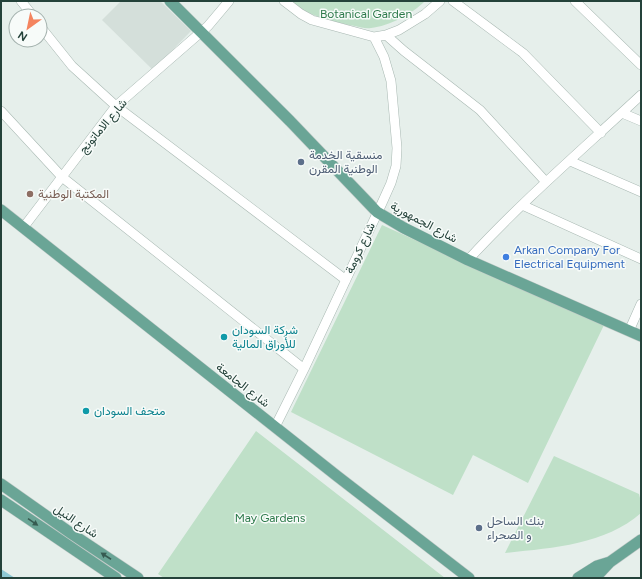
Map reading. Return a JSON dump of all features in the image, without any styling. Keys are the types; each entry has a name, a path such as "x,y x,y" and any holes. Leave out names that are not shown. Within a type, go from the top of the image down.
{"main road":[{"name":"شارع الجمهورية","path":"170,1 290,121 377,212 468,260 641,336"},
{"name":"شارع الجامعة","path":"1,210 275,427 469,578"},
{"name":"شارع النيل","path":"1,484 138,578"},
{"path":"12,507 17,496"},
{"name":"شارع النيل","path":"1,500 116,578"},
{"path":"595,578 610,562 641,540"},
{"path":"578,578 597,566 610,562"}],"street":[{"name":"شارع الاماتونج","path":"24,228 116,106 215,19 229,1"},
{"path":"284,1 301,14 312,20 374,37 386,35 399,30 425,14 440,1"},
{"path":"453,1 523,53 601,133"},
{"path":"575,1 641,65"},
{"path":"386,35 404,51 480,110 546,182"},
{"path":"48,36 66,60 116,106 346,280"},
{"name":"شارع كرومة","path":"275,427 304,369 391,183 396,166 397,148 391,81 384,57 374,37"},
{"path":"468,260 495,230 641,95"},
{"path":"1,111 62,177 304,369"},
{"path":"622,113 641,121"},
{"path":"570,161 641,192"},
{"path":"522,205 641,259"},
{"path":"629,331 641,304"}],"shaded area":[{"path":"121,1 160,1 191,31 153,70 102,20"}],"green space":[{"name":"Botanical Garden","path":"290,1 425,1 400,19 378,27 363,28 321,18 305,11"},
{"path":"382,225 604,325 528,483 473,455 453,495 291,412"},
{"name":"May Gardens","path":"256,431 445,578 164,578 158,574"},
{"path":"554,456 639,494 641,513 627,524 611,532 577,543 559,547 505,553"}],"water":[{"path":"1,569 15,578 1,578"}],"place":[{"name":"منسقية الخدمة الوطنية المقرن","path":"301,162"},
{"name":"المكتبة الوطنية","path":"30,194"},
{"name":"Arkan Company For Electrical Equipment","path":"506,257"},
{"name":"شركة السودان للأوراق المالية","path":"224,337"},
{"name":"متحف السودان","path":"86,411"},
{"name":"بنك الساحل و الصحراء","path":"479,528"}]}
